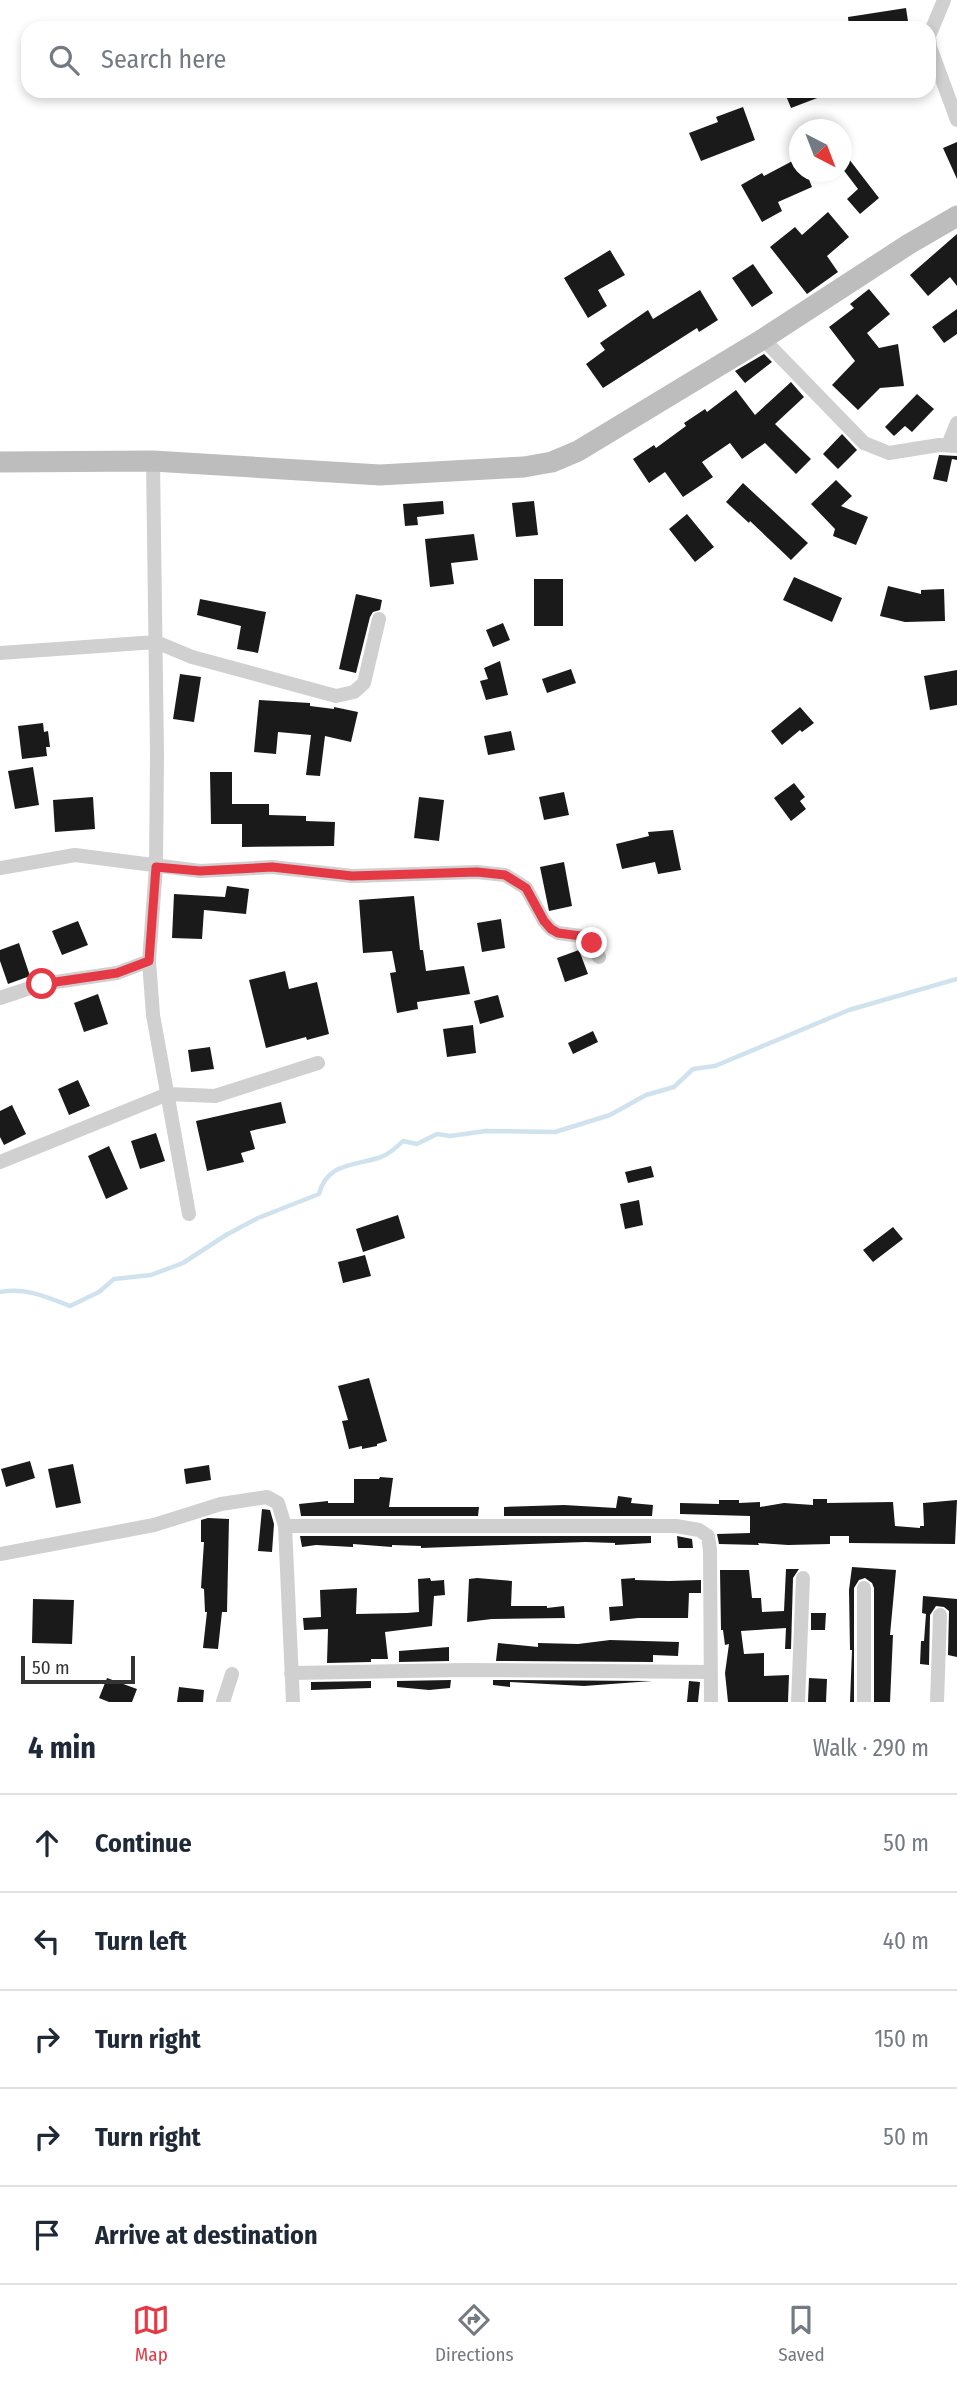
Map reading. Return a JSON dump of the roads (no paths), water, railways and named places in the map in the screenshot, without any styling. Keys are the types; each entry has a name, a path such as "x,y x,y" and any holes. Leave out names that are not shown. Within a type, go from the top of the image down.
{"street":[{"path":"935,21 944,0"},
{"path":"936,63 957,120"},
{"path":"0,462 153,461 380,475 524,467 552,462 578,451 763,339 957,216"},
{"path":"763,339 864,443 888,453 953,446 957,423"},
{"path":"153,461 156,867 149,961 153,1015 189,1214"},
{"path":"0,653 156,642 192,657 336,696 354,692 364,683 379,619"},
{"path":"0,868 75,855 200,871 272,867 352,876 477,872 505,875 526,888 551,929 558,933 581,936 592,943 599,957"},
{"path":"0,998 42,984 117,973 149,961"},
{"path":"0,1162 168,1094 215,1096 318,1063"},
{"path":"0,1554 154,1525 221,1504 267,1497 278,1503 285,1526 293,1702"},
{"path":"285,1526 600,1525 676,1526 699,1530 708,1536 710,1550 711,1702"},
{"path":"798,1702 803,1578"},
{"path":"864,1588 864,1702"},
{"path":"937,1702 940,1615"},
{"path":"291,1673 464,1670 710,1672"},
{"path":"223,1702 232,1674"}],"waterway":[{"path":"0,1292 27,1292 70,1306 99,1292 114,1279 151,1275 183,1263 258,1218 319,1194 328,1176 335,1171 384,1156 403,1141 417,1144 437,1134 450,1136 486,1131 555,1132 610,1115 646,1095 674,1087 693,1069 715,1066 849,1010 957,979"}]}
